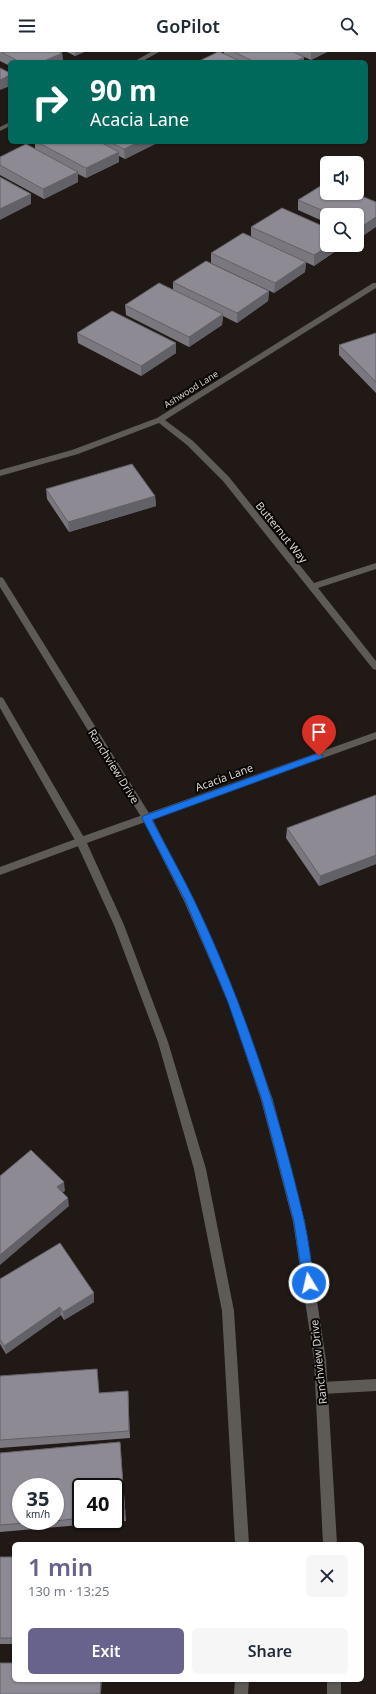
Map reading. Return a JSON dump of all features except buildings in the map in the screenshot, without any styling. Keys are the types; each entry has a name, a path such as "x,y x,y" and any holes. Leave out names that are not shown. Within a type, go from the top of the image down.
{"street":[{"path":"140,60 156,52"},
{"name":"Ashwood Lane","path":"0,474 75,452 160,420 376,285"},
{"name":"Butternut Way","path":"160,420 190,443 226,479 376,667"},
{"path":"312,587 376,566"},
{"name":"Ranchview Drive","path":"0,580 147,818 189,900 230,994 267,1100 299,1222 320,1360 330,1542"},
{"path":"0,700 81,841 119,925 163,1042 200,1169 228,1311 242,1542"},
{"name":"Acacia Lane","path":"0,871 376,735"},
{"path":"322,1388 376,1385"},
{"path":"240,1694 242,1682"},
{"path":"334,1682 334,1694"}],"route":[{"path":"309,1283 299,1222 267,1100 233,1002 189,900 147,818 319,756"}]}
